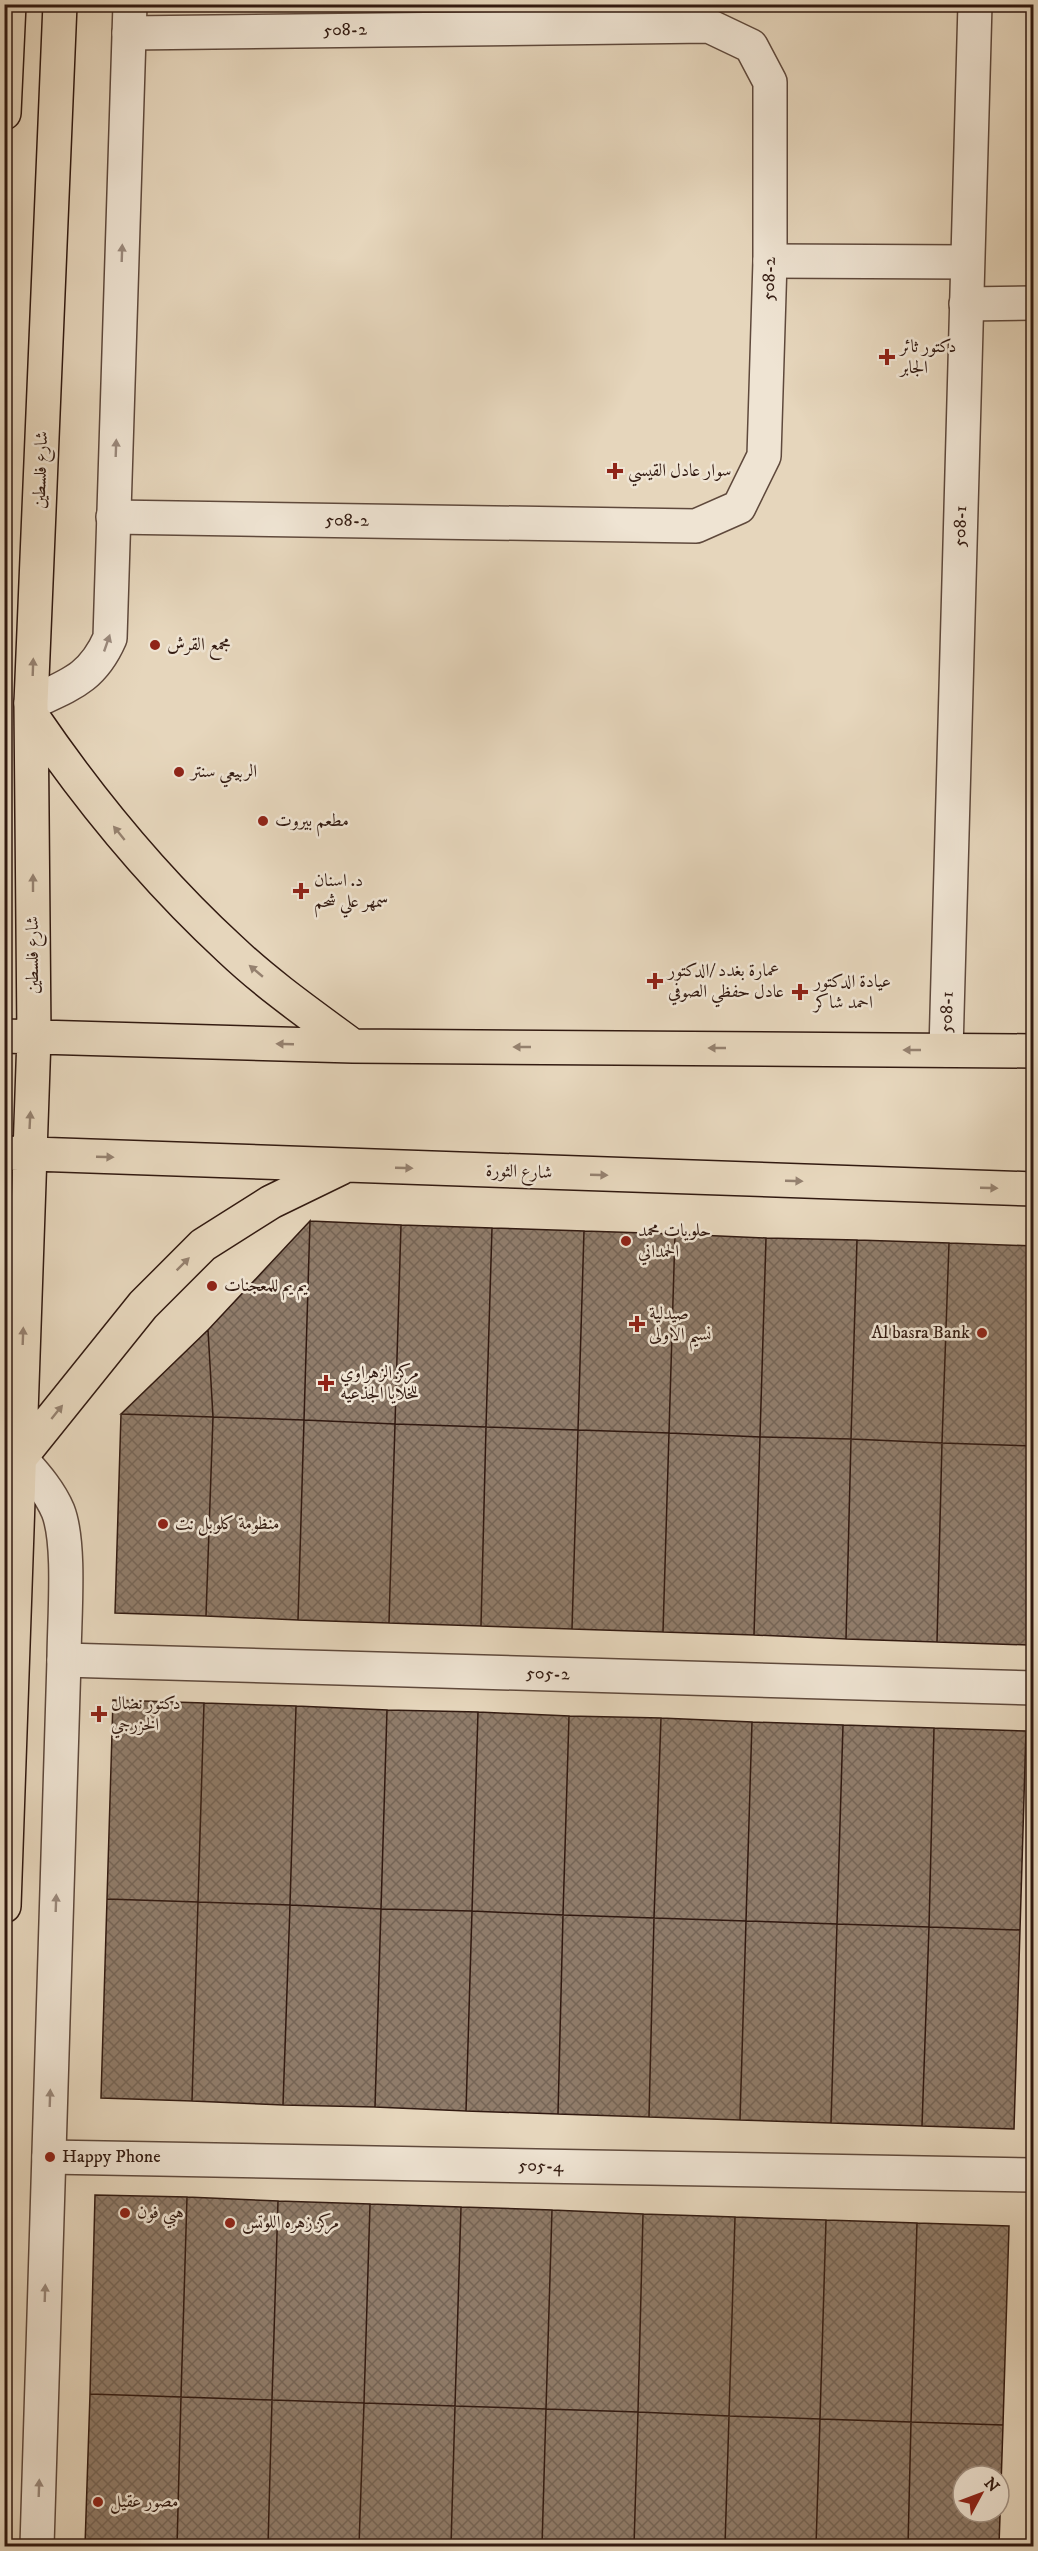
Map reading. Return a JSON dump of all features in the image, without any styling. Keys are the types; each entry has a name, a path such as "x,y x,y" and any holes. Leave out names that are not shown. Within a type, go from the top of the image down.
{"main road":[{"path":"4,113 9,4"},
{"name":"شارع فلسطين","path":"4,1906 20,1458 17,1154 19,1037 60,4"},
{"path":"32,709 75,779 176,897 231,950 290,1000 353,1046"},
{"path":"19,1037 353,1046 1034,1051"},
{"name":"شارع الثورة","path":"17,1154 1034,1189"},
{"path":"20,1458 143,1305 203,1245 271,1202 346,1166"}],"street":[{"name":"508-1","path":"946,1050 975,4"},
{"path":"32,709 90,671 102,656 110,638 130,19"},
{"name":"508-2","path":"113,517 696,525 739,507 764,456 770,261 770,82 751,46 709,26 130,19"},
{"path":"770,261 968,262"},
{"path":"966,304 1034,303"},
{"path":"20,1458 42,1482 58,1511 65,1538 64,1660 37,2547"},
{"name":"505-2","path":"64,1660 1034,1688"},
{"name":"505-4","path":"49,2157 1034,2175"}],"building":[{"path":"310,1221 401,1225 395,1424 304,1420"},
{"path":"310,1221 304,1420 213,1417 208,1330"},
{"path":"401,1225 492,1228 486,1427 395,1424"},
{"path":"492,1228 584,1231 578,1430 486,1427"},
{"path":"584,1231 675,1234 669,1433 578,1430"},
{"path":"675,1234 766,1238 760,1437 669,1433"},
{"path":"766,1238 857,1240 851,1439 760,1437"},
{"path":"857,1240 949,1243 942,1443 851,1439"},
{"path":"949,1243 1034,1246 1034,1446 942,1443"},
{"path":"208,1330 213,1417 121,1414"},
{"path":"121,1414 213,1417 206,1616 115,1613"},
{"path":"213,1417 304,1420 298,1620 206,1616"},
{"path":"304,1420 395,1424 389,1623 298,1620"},
{"path":"395,1424 486,1427 481,1626 389,1623"},
{"path":"486,1427 578,1430 572,1629 481,1626"},
{"path":"578,1430 669,1433 663,1632 572,1629"},
{"path":"669,1433 760,1437 754,1635 663,1632"},
{"path":"760,1437 851,1439 846,1639 754,1635"},
{"path":"851,1439 942,1443 937,1642 846,1639"},
{"path":"942,1443 1034,1446 1028,1645 937,1642"},
{"path":"113,1700 204,1703 198,1902 107,1899"},
{"path":"204,1703 296,1706 290,1905 198,1902"},
{"path":"296,1706 387,1710 381,1909 290,1905"},
{"path":"387,1710 478,1712 472,1911 381,1909"},
{"path":"478,1712 569,1716 563,1915 472,1911"},
{"path":"569,1716 661,1718 654,1918 563,1915"},
{"path":"661,1718 752,1722 746,1921 654,1918"},
{"path":"752,1722 843,1725 837,1924 746,1921"},
{"path":"843,1725 934,1728 929,1927 837,1924"},
{"path":"934,1728 1026,1731 1020,1930 929,1927"},
{"path":"107,1899 198,1902 192,2101 101,2098"},
{"path":"198,1902 290,1905 283,2105 192,2101"},
{"path":"290,1905 381,1909 375,2107 283,2105"},
{"path":"381,1909 472,1911 466,2111 375,2107"},
{"path":"472,1911 563,1915 558,2114 466,2111"},
{"path":"563,1915 654,1918 649,2117 558,2114"},
{"path":"654,1918 746,1921 740,2120 649,2117"},
{"path":"746,1921 837,1924 831,2123 740,2120"},
{"path":"837,1924 929,1927 922,2126 831,2123"},
{"path":"929,1927 1020,1930 1014,2129 922,2126"},
{"path":"95,2195 187,2197 181,2397 90,2394"},
{"path":"187,2197 278,2201 272,2400 181,2397"},
{"path":"278,2201 370,2204 364,2403 272,2400"},
{"path":"370,2204 461,2207 455,2406 364,2403"},
{"path":"461,2207 552,2210 546,2409 455,2406"},
{"path":"552,2210 643,2214 638,2412 546,2409"},
{"path":"643,2214 735,2217 729,2416 638,2412"},
{"path":"735,2217 826,2220 820,2419 729,2416"},
{"path":"826,2220 917,2223 911,2422 820,2419"},
{"path":"917,2223 1009,2226 1003,2425 911,2422"},
{"path":"90,2394 181,2397 177,2546 85,2546"},
{"path":"181,2397 272,2400 268,2546 177,2546"},
{"path":"272,2400 364,2403 359,2546 268,2546"},
{"path":"364,2403 455,2406 451,2546 359,2546"},
{"path":"455,2406 546,2409 542,2546 451,2546"},
{"path":"546,2409 638,2412 634,2546 542,2546"},
{"path":"638,2412 729,2416 725,2546 634,2546"},
{"path":"729,2416 820,2419 816,2546 725,2546"},
{"path":"820,2419 911,2422 908,2546 816,2546"},
{"path":"911,2422 1003,2425 1002,2464 951,2464 951,2524 1000,2524 999,2546 908,2546"}],"place":[{"name":"دكتور ثائر الجابر","path":"887,357"},
{"name":"سوار عادل القيسي","path":"615,471"},
{"name":"مجمع القرش","path":"155,645"},
{"name":"الربيعي سنتر","path":"179,772"},
{"name":"مطعم بيروت","path":"263,821"},
{"name":"د. اسنان سمهر علي شحم","path":"301,891"},
{"name":"عمارة بغدد /الدكتور عادل حفظي الصوفي","path":"655,981"},
{"name":"عيادة الدكتور احمد شاكر","path":"800,992"},
{"name":"حلويات محمد الحمداني","path":"626,1241"},
{"name":"يم يم للمعجنات","path":"212,1286"},
{"name":"صيدلية نسيم الاولى","path":"637,1324"},
{"name":"Al basra Bank","path":"982,1333"},
{"name":"مركز الزهراوي للخلايا الجذعيه","path":"326,1383"},
{"name":"منظومة كلوبل نت","path":"163,1524"},
{"name":"دكتور نضال الخزرجي","path":"99,1714"},
{"name":"Happy Phone","path":"50,2157"},
{"name":"هبي فون","path":"125,2213"},
{"name":"مركز زهره اللوتس","path":"230,2223"},
{"name":"مصور عقيل","path":"98,2502"}]}
